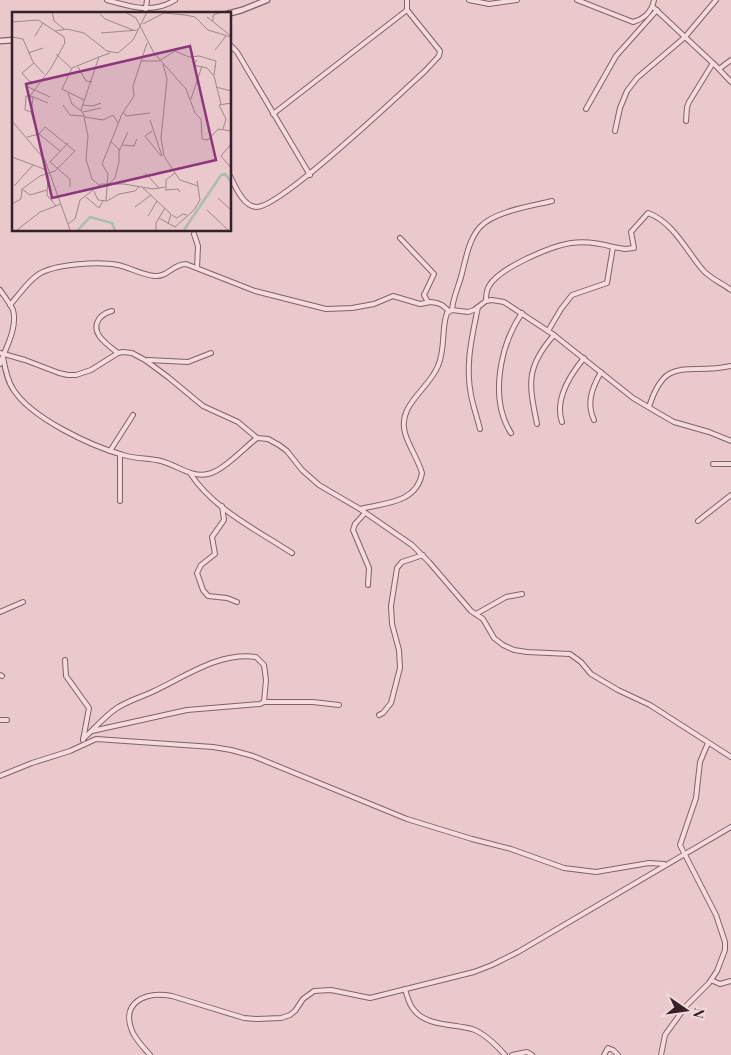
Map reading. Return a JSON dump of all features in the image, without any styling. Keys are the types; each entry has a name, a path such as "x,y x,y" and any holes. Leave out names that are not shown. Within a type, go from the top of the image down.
{"street":[{"path":"107,0 146,12 175,0"},
{"path":"146,12 147,0"},
{"path":"231,13 267,0"},
{"path":"231,178 243,198 250,205 257,207 272,201 310,174 425,72 438,56 439,49 407,10 407,0"},
{"path":"469,0 489,4 517,0"},
{"path":"577,0 633,22 644,17 655,8"},
{"path":"654,0 655,8 731,82"},
{"path":"615,131 620,108 637,78 685,37 716,0"},
{"path":"586,109 616,56 655,8"},
{"path":"273,114 407,10"},
{"path":"231,46 237,52 310,174"},
{"path":"720,70 731,60"},
{"path":"686,121 689,102 713,63"},
{"path":"360,510 406,498 417,488 421,480 422,473 405,432 404,421 414,400 437,369 442,357 445,318 451,311 468,252 479,228 495,218 552,201"},
{"path":"486,301 488,287 494,280 506,271 541,252 573,243 592,243 625,249 634,248 631,232 646,214 650,213 679,237 703,270 731,290"},
{"path":"194,234 198,246 197,268"},
{"path":"400,238 434,274 424,295 428,302"},
{"path":"548,331 560,308 572,295 607,283 613,247"},
{"path":"10,306 40,274 57,268 86,264 110,264 148,275 160,276 168,274 182,264 255,291 326,309 352,308 374,304 393,296 420,304 428,302 442,305 451,311 468,312 486,301 497,300 522,313 554,335 633,398 674,422 731,440"},
{"path":"0,290 12,310 14,325 0,364"},
{"path":"478,307 470,342 468,366 471,395 480,428"},
{"path":"112,311 102,315 96,323 96,329 100,336 118,353"},
{"path":"511,433 501,404 499,378 510,332 522,313"},
{"path":"537,424 532,394 532,370 537,358 554,335"},
{"path":"2,355 25,360 58,374 76,375 91,370 118,353 132,353 146,360 203,406 238,422 257,438 268,439 279,445 319,485 412,545 423,555 471,611 482,619 494,638 503,645 514,650 527,652 570,654 581,662 591,674 618,690 650,705 731,757"},
{"path":"146,360 188,362 211,353"},
{"path":"2,355 7,376 13,390 31,409 70,432 120,455 161,461 199,475 212,473 257,438"},
{"path":"562,422 559,416 561,398 575,369 584,358"},
{"path":"649,407 653,394 666,374 677,370 710,370 731,366"},
{"path":"594,420 590,410 590,399 601,372"},
{"path":"110,451 133,415"},
{"path":"120,455 120,501"},
{"path":"713,464 731,464"},
{"path":"190,473 202,489 222,506 292,553"},
{"path":"698,521 731,495"},
{"path":"222,506 224,520 212,537 215,554 201,565 197,573 203,590 208,596 227,598 237,602"},
{"path":"365,513 353,530 370,568 368,585"},
{"path":"379,714 383,713 392,703 400,668 399,650 392,624 391,606 397,568 402,562 423,555"},
{"path":"476,614 506,597 522,594"},
{"path":"0,612 23,602"},
{"path":"83,739 118,707 167,685 194,670 245,656 256,657 264,665 266,680 264,702"},
{"path":"65,660 66,676 89,708 83,744"},
{"path":"92,730 110,728 175,712 264,702 313,702 340,705"},
{"path":"0,720 7,720"},
{"path":"0,776 70,751 96,739 231,750 283,767 407,818 472,839 511,849 564,868 596,872 649,863 666,864"},
{"path":"661,1055 665,1035 686,1006 711,980 724,956 725,942 716,915 680,848 680,842 696,798 700,762 708,743"},
{"path":"150,1055 134,1034 130,1018 134,1005 145,996 162,994 172,996 227,1014 257,1019 281,1018 295,1011 303,999 314,991 331,990 370,998 474,972 518,952 731,826"},
{"path":"711,980 720,984 731,981"},
{"path":"405,989 412,1008 417,1014 428,1020 474,1029 505,1055"},
{"path":"604,1055 605,1050 608,1048 618,1055"},
{"path":"512,1055 527,1052 532,1055"}]}
